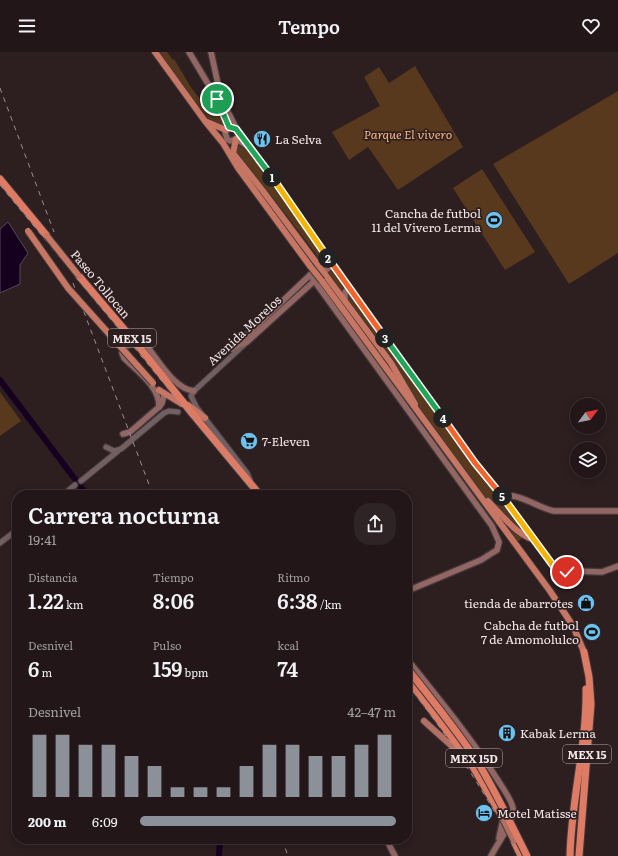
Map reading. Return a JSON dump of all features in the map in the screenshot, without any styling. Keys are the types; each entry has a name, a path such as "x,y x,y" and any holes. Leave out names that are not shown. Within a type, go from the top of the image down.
{"highway":[{"name":"MEX 15","path":"155,52 205,121 223,143 238,168 469,482 507,531 568,618 584,652 589,677 591,704 579,856"},
{"path":"205,121 227,129"},
{"path":"242,143 235,142 233,153 391,363 409,391 422,418"},
{"name":"Paseo Tollocan","path":"0,179 254,488"},
{"path":"28,232 68,288 164,396"},
{"path":"159,390 177,399 191,412"},
{"path":"183,401 205,418"},
{"path":"469,482 518,531 525,537 532,539"},
{"path":"570,856 572,825 585,712 584,652"},
{"name":"MEX 15D","path":"412,675 476,760 491,785 527,856"},
{"path":"412,685 469,760 500,813"},
{"path":"514,842 521,856"}],"main road":[{"path":"188,52 219,98 237,130 328,258 475,463 560,575 573,571 602,572 618,566"},
{"path":"211,52 219,98 227,129 227,139 235,142 238,137 237,130"},
{"path":"227,129 237,130"},
{"path":"242,143 250,147"},
{"name":"Avenida Morelos","path":"328,258 234,347 247,342 333,264"},
{"path":"310,275 492,526 499,542 497,550 481,560 412,589"},
{"path":"304,281 308,286"},
{"path":"345,300 345,292 347,290 352,291"},
{"path":"328,313 335,310"},
{"path":"137,340 143,341 177,384 187,390 194,391"},
{"path":"124,349 122,353 124,358 156,392 159,400 159,407"},
{"path":"123,434 130,432 159,407 164,396"},
{"path":"502,497 508,494 528,500 545,509 554,511 618,511"},
{"path":"412,666 484,757 514,809 510,823 491,856"},
{"path":"424,721 469,760"},
{"path":"499,840 503,823 504,790"},
{"path":"500,813 514,842"},
{"path":"389,844 395,856"}],"street":[{"name":"Avenida Morelos","path":"194,391 247,342"},
{"path":"194,391 191,396 192,399 247,473 254,488"},
{"path":"81,481 164,412 178,412"},
{"path":"126,445 131,434"},
{"path":"108,458 110,453 106,447 114,451 121,449"},
{"path":"70,490 76,485"},
{"path":"0,543 12,534"}],"green space":[{"path":"159,52 167,52 173,60 174,59 192,89 211,112 217,108 225,121 222,127 212,124"},
{"name":"Parque El vivero","path":"415,66 463,147 398,190 368,147 349,160 332,132 380,106 364,77 379,67 389,83"},
{"path":"618,91 618,253 569,284 493,164"},
{"path":"236,146 250,147 329,258 319,267 316,254 267,190 239,160 235,149"},
{"name":"Cancha de futbol 11 del Vivero Lerma","path":"482,169 535,252 505,270 453,188"},
{"path":"333,269 524,532 519,541 515,540 475,489 423,414 400,374 327,274"},
{"path":"0,392 21,421 0,436"},
{"name":"Cabcha de futbol 7 de Amomolulco","path":"592,623 601,636 593,641 584,629"}],"shaded area":[{"path":"8,222 28,253 20,265 20,284 0,293 0,229"}],"waterway":[{"path":"0,380 83,490"},
{"path":"219,856 220,844"}],"tunnel":[{"path":"125,349 137,340"}],"railway":[{"path":"0,88 54,232"},
{"path":"0,185 252,490"},
{"path":"73,283 151,490"},
{"path":"412,690 467,767 519,856"},
{"path":"284,844 288,856"}],"place":[{"name":"La Selva","path":"262,139"},
{"name":"Cancha de futbol 11 del Vivero Lerma","path":"494,220"},
{"name":"7-Eleven","path":"249,441"},
{"name":"tienda de abarrotes","path":"586,603"},
{"name":"Cabcha de futbol 7 de Amomolulco","path":"592,632"},
{"name":"Kabak Lerma","path":"507,733"},
{"name":"Motel Matisse","path":"484,813"}],"route":[{"path":"217,99 229,127 234,127 253,150 310,233 475,463 560,575 567,572"}]}
